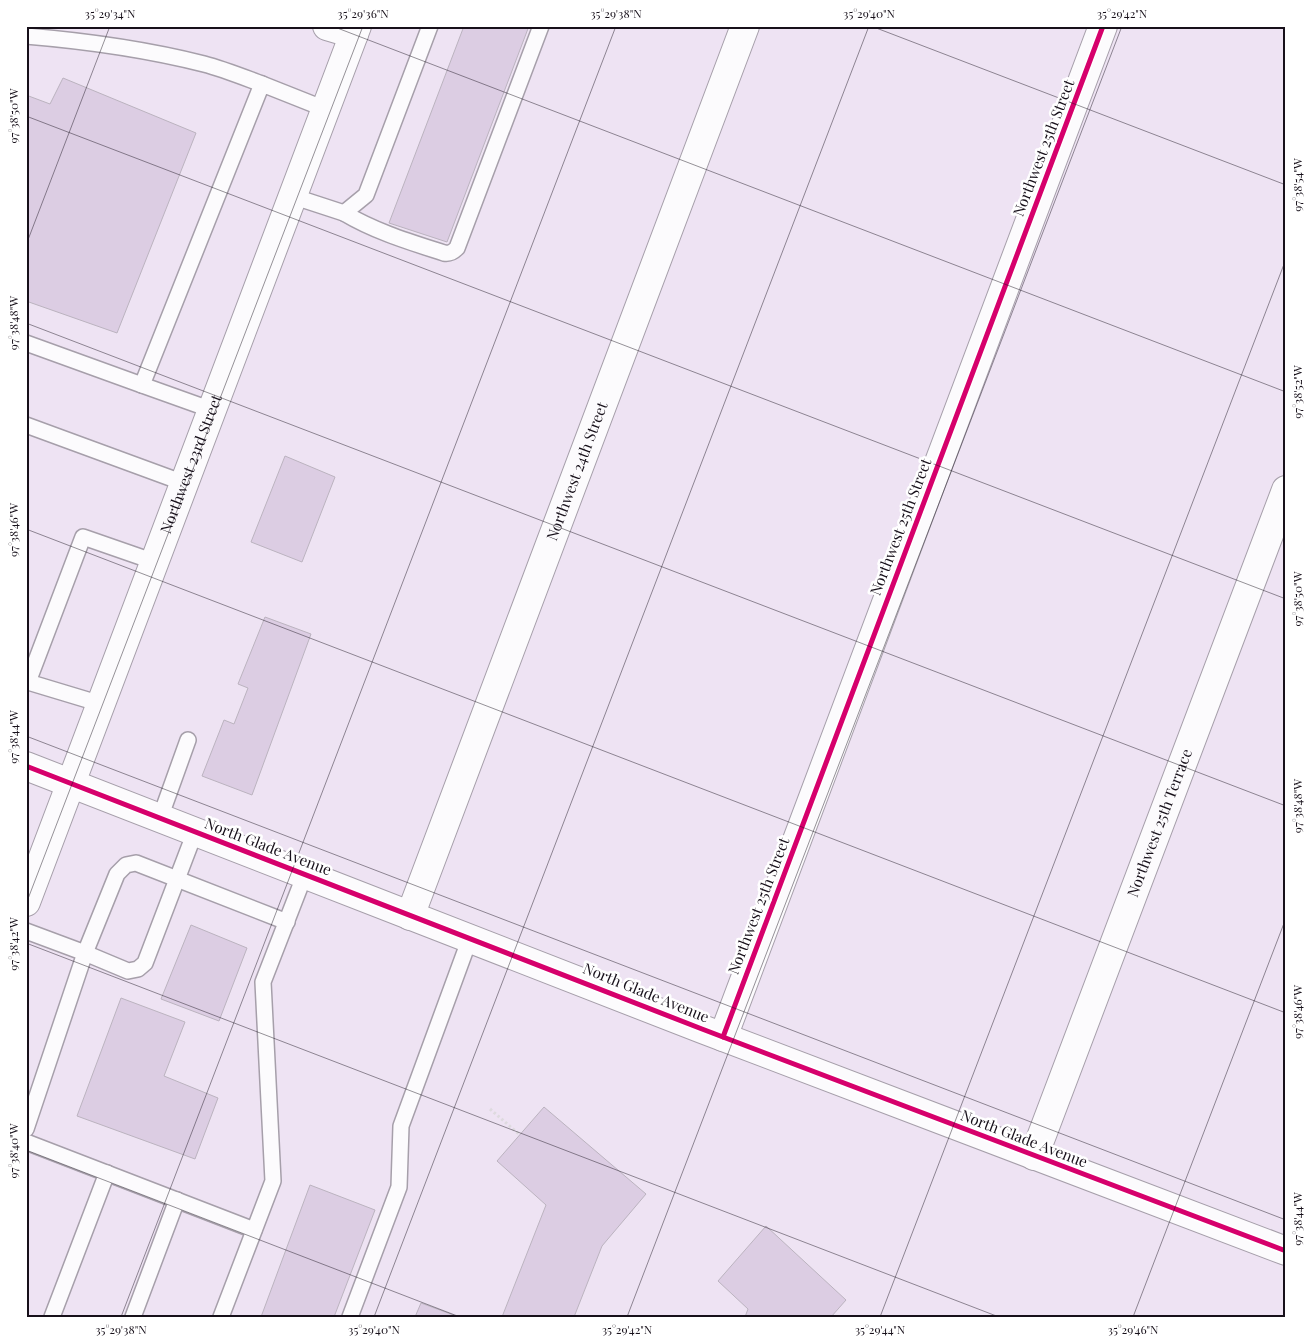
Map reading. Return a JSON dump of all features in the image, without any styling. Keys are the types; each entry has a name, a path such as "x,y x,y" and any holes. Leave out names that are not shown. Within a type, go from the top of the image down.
{"street":[{"path":"327,26 355,30"},
{"name":"Northwest 24th Street","path":"410,916 745,26"},
{"name":"Northwest 25th Street","path":"723,1037 1103,26"},
{"name":"Northwest 23rd Street","path":"26,902 355,30"},
{"name":"Northwest 25th Terrace","path":"1034,1156 1286,490"},
{"name":"North Glade Avenue","path":"26,766 723,1037 1286,1251"}],"lane":[{"path":"344,212 366,195 430,26"},
{"path":"292,196 344,212 365,225 384,233 444,253 449,254 454,251 457,248 541,26"},
{"path":"26,36 73,40 141,50 206,65 262,84 325,109"},
{"path":"142,385 262,84"},
{"path":"26,343 212,410"},
{"path":"26,425 184,483"},
{"path":"101,704 27,682 83,537 155,562"},
{"path":"160,818 188,740"},
{"path":"26,931 128,971 138,969 145,963 195,832"},
{"path":"26,1129 85,954 117,874 126,865 136,863 287,922"},
{"path":"221,1317 273,1181 263,982 305,874"},
{"path":"350,1317 399,1188 401,1126 470,938"},
{"path":"26,1142 254,1230"},
{"path":"52,1317 107,1173"},
{"path":"133,1317 176,1200"}],"path":[{"path":"490,1108 520,1135"}],"building":[{"path":"464,26 529,26 447,242 389,223"},
{"path":"63,78 196,133 117,333 26,301 26,95 50,104"},
{"path":"285,456 335,477 302,562 251,542"},
{"path":"265,617 311,634 252,795 202,776 224,720 234,724 248,688 238,684"},
{"path":"191,925 247,948 219,1021 161,999"},
{"path":"121,998 185,1022 164,1076 218,1098 195,1159 77,1116"},
{"path":"544,1107 646,1194 602,1246 574,1317 502,1317 546,1205 497,1161"},
{"path":"310,1185 375,1210 334,1317 261,1317"},
{"path":"766,1226 846,1300 831,1317 745,1317 748,1309 718,1281"},
{"path":"421,1303 456,1316 415,1317"}],"cycle path":[{"path":"723,1037 1103,26"},
{"path":"26,766 702,1029 1286,1251"}]}
